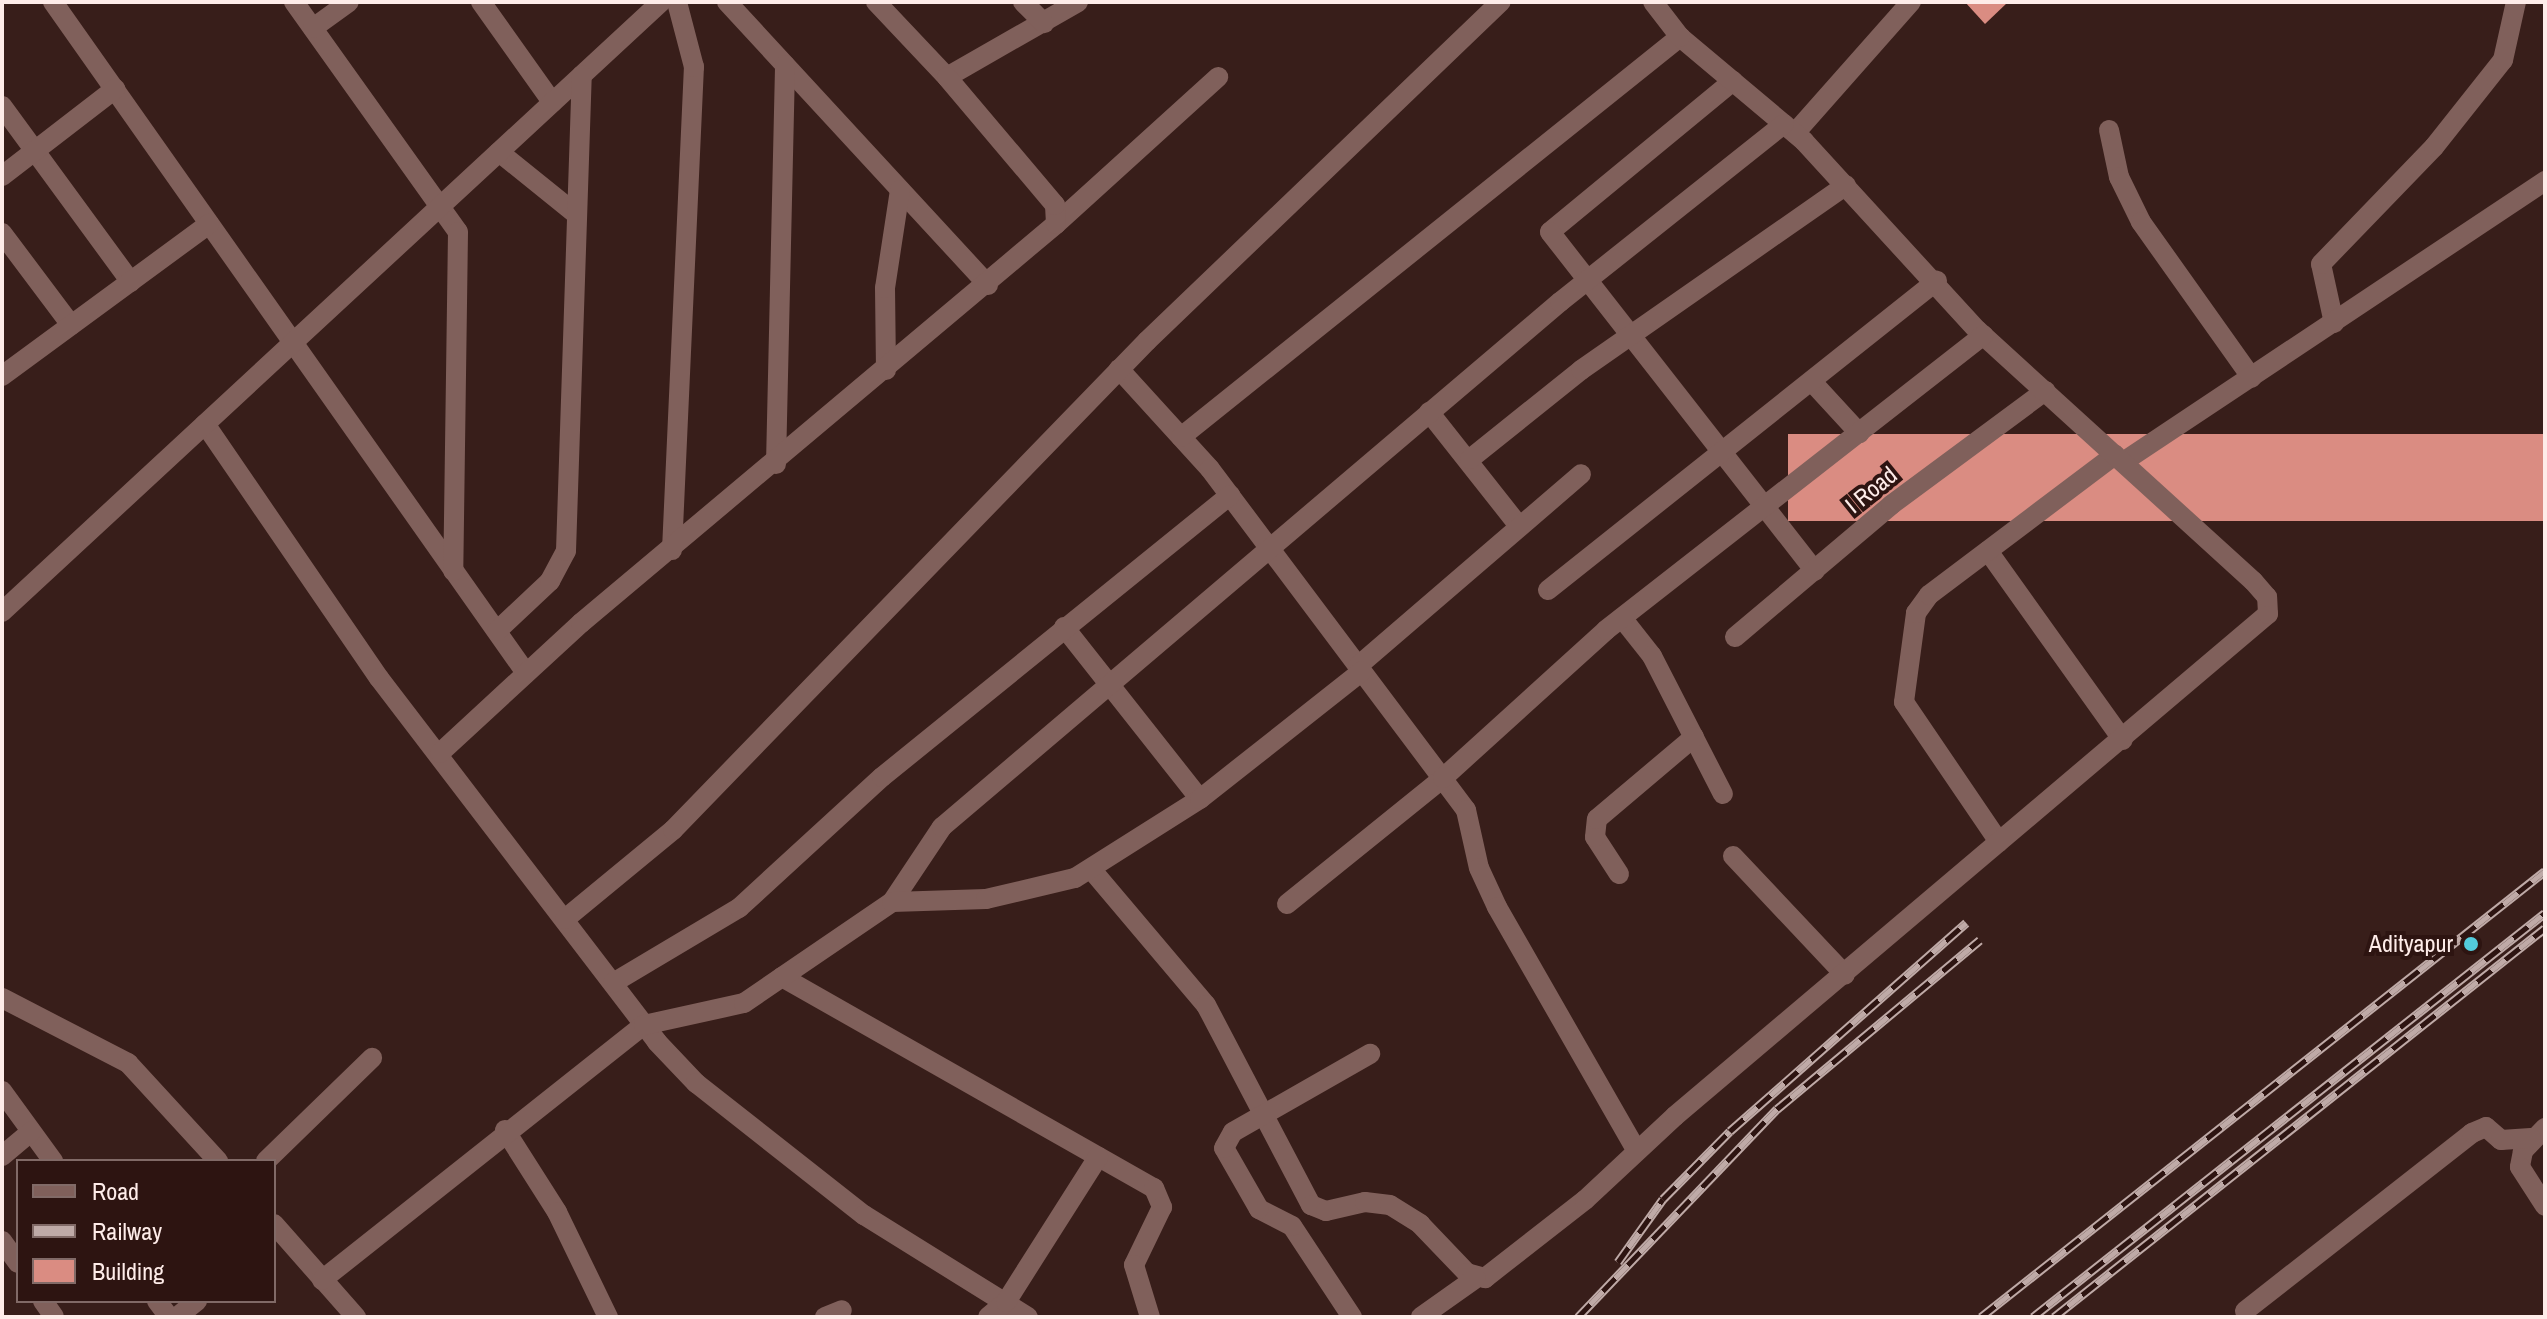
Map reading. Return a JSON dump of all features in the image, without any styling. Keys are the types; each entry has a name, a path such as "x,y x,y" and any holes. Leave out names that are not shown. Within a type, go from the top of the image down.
{"street":[{"path":"53,2 526,673"},
{"path":"294,2 458,232 453,571"},
{"path":"313,28 349,2"},
{"path":"481,2 552,102"},
{"path":"2,612 661,2"},
{"path":"672,550 694,67 677,2"},
{"path":"727,2 988,285"},
{"path":"876,2 947,77 1055,205 1056,224"},
{"path":"1023,2 1044,23"},
{"path":"947,77 1078,2"},
{"path":"565,919 673,830 1119,369 1501,2"},
{"path":"1421,1317 1476,1278 1493,1275 1999,842 2247,637 2270,605 2119,459 1983,335 1937,281 1846,185 1789,129 1680,37 1653,2"},
{"path":"322,1280 505,1130 644,1025 713,1015 782,977 892,902 942,827 1113,686 1429,412 1587,282 1789,129 1911,2"},
{"path":"2334,323 2321,264 2434,147 2503,60 2516,2"},
{"path":"1181,437 1680,37"},
{"path":"776,464 785,65"},
{"path":"497,631 550,581 566,551 582,75"},
{"path":"440,753 526,673 988,285 1218,77"},
{"path":"1733,81 1552,224 1556,245 1633,333 1815,571"},
{"path":"2,176 115,89"},
{"path":"2,106 131,282"},
{"path":"2109,130 2129,202 2252,378"},
{"path":"499,152 577,215"},
{"path":"1999,842 1904,702 1920,604 1988,551 2119,459 2252,378 2545,181"},
{"path":"1470,459 1633,333 1846,185"},
{"path":"886,370 885,288 900,190"},
{"path":"2,376 209,224"},
{"path":"2,233 71,325"},
{"path":"1548,590 1814,384 1937,281"},
{"path":"1287,904 1443,778 1622,618 1983,335"},
{"path":"1119,369 1230,495 1443,778 1472,823 1479,868 1497,907 1637,1151"},
{"path":"1814,384 1859,433"},
{"name":"I Road","path":"1735,637 2045,391"},
{"path":"1429,412 1470,459 1519,526"},
{"path":"205,424 379,678 440,753 644,1025 696,1083 864,1215 1028,1317"},
{"path":"892,902 986,899 1091,869 1200,799 1360,668 1581,474"},
{"path":"613,983 739,908 882,777 1230,495"},
{"path":"1988,551 2123,740"},
{"path":"1622,618 1694,737 1723,794"},
{"path":"1064,627 1200,799"},
{"path":"1619,874 1595,837 1597,819 1694,737"},
{"path":"1733,856 1845,975"},
{"path":"1091,869 1196,989 1317,1210 1390,1205 1476,1278"},
{"path":"782,977 1161,1196 1134,1265 1150,1317"},
{"path":"2,998 128,1063 216,1159"},
{"path":"1352,1317 1292,1226 1259,1209 1224,1148 1233,1132 1370,1054"},
{"path":"268,1159 372,1058"},
{"path":"2,1091 51,1159"},
{"path":"2245,1311 2472,1133 2486,1127 2501,1140 2538,1133"},
{"path":"505,1130 557,1212 608,1317"},
{"path":"2,1156 31,1132"},
{"path":"2538,1133 2520,1167 2545,1206"},
{"path":"988,1317 1006,1302 1098,1157"},
{"path":"276,1232 322,1280 342,1309 356,1317"},
{"path":"2,1241 16,1260"},
{"path":"177,1317 194,1303"}],"building":[{"path":"1965,2 2008,2 1985,24"},
{"path":"1788,434 2545,434 2545,521 1788,521"}],"railway":[{"path":"1981,1317 2545,871"},
{"path":"2033,1317 2545,913"},
{"path":"1618,1262 1663,1199 1730,1131 1966,923"},
{"path":"2054,1317 2545,928"},
{"path":"1578,1317 1777,1109 1980,940"}],"place":[{"name":"Adityapur","path":"2471,944"}]}
